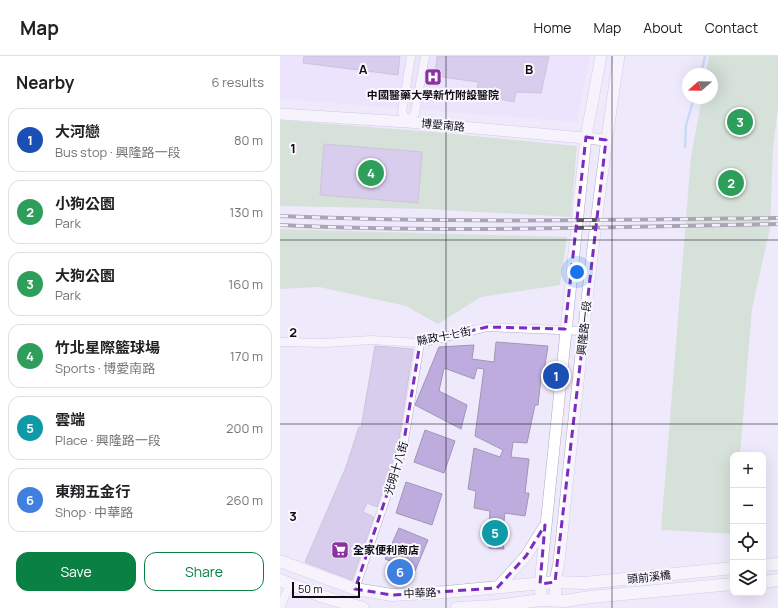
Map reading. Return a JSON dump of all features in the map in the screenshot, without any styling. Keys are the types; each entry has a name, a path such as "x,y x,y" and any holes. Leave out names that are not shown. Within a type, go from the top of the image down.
{"main road":[{"name":"中華路","path":"280,560 355,589 392,595 560,582"},
{"path":"766,566 778,564"},
{"name":"頭前溪橋","path":"560,582 585,583 730,568"},
{"path":"766,582 778,580"},
{"path":"285,582 321,596 362,608"},
{"name":"頭前溪橋","path":"560,601 730,584"},
{"path":"457,608 495,606 541,600 560,601"}],"street":[{"path":"411,56 402,112 408,122 415,113 425,56"},
{"name":"興隆路一段","path":"541,600 540,584 545,525 586,137 601,56"},
{"name":"興隆路一段","path":"560,601 559,562 583,330 606,140 619,56"},
{"name":"博愛南路","path":"280,114 408,122 606,140"},
{"name":"縣政十七街","path":"280,342 325,343 371,340 420,342 487,327 583,330"},
{"name":"光明十八街","path":"355,589 403,447 420,342"},
{"path":"498,588 526,556 545,525"},
{"path":"280,608 285,582"}],"highlighted area":[{"path":"586,137 606,140 555,582 540,584 545,525 526,556 497,588 392,595 355,589 403,447 420,343 487,327 565,329"}],"shaded area":[{"name":"中國醫藥大學新竹附設醫院","path":"280,56 590,56 577,122 280,99"}],"green space":[{"path":"709,56 778,56 778,107 773,150 770,228 752,309 740,452 730,452 730,534 661,530 691,156 701,104 718,104 718,68 707,68"},
{"path":"280,120 434,132 577,146 571,217 426,209 280,206"},
{"path":"280,229 567,237 560,285 481,297 438,324 406,306 319,287 280,289"}],"building":[{"path":"304,56 400,56 398,75 303,63"},
{"path":"437,56 549,56 541,93 516,92 514,102 477,94 478,82 435,76"},
{"path":"324,144 422,152 418,203 320,195"},
{"path":"496,342 548,346 543,378 541,378 538,405 535,405 527,443 513,442 511,457 529,459 525,493 529,493 525,516 505,513 502,536 504,549 489,548 490,540 486,540 490,511 474,508 476,491 468,489 474,448 500,457 503,450 475,436 484,369 477,368 474,379 444,368 439,391 467,405 461,429 415,405 439,347 474,345 472,359 494,362"},
{"path":"375,346 413,349 398,445 377,507 367,503 363,512 374,517 352,580 305,562 346,467 359,427 361,428"},
{"path":"425,430 455,441 444,473 414,462"},
{"path":"406,482 442,494 432,525 396,513"},
{"path":"399,528 428,540 415,571 385,559"}],"waterway":[{"path":"702,68 705,56"},
{"path":"685,147 686,125 692,104"}],"railway":[{"path":"280,216 404,220 778,218"},
{"path":"280,225 404,229 467,229 778,224"}],"place":[{"name":"中國醫藥大學新竹附設醫院","path":"433,77"},
{"name":"大狗公園","path":"740,122"},
{"name":"竹北星際籃球場","path":"371,173"},
{"name":"小狗公園","path":"731,183"},
{"name":"大河戀","path":"556,376"},
{"name":"雲端","path":"495,533"},
{"name":"全家便利商店","path":"340,550"},
{"name":"東翔五金行","path":"400,572"}]}
